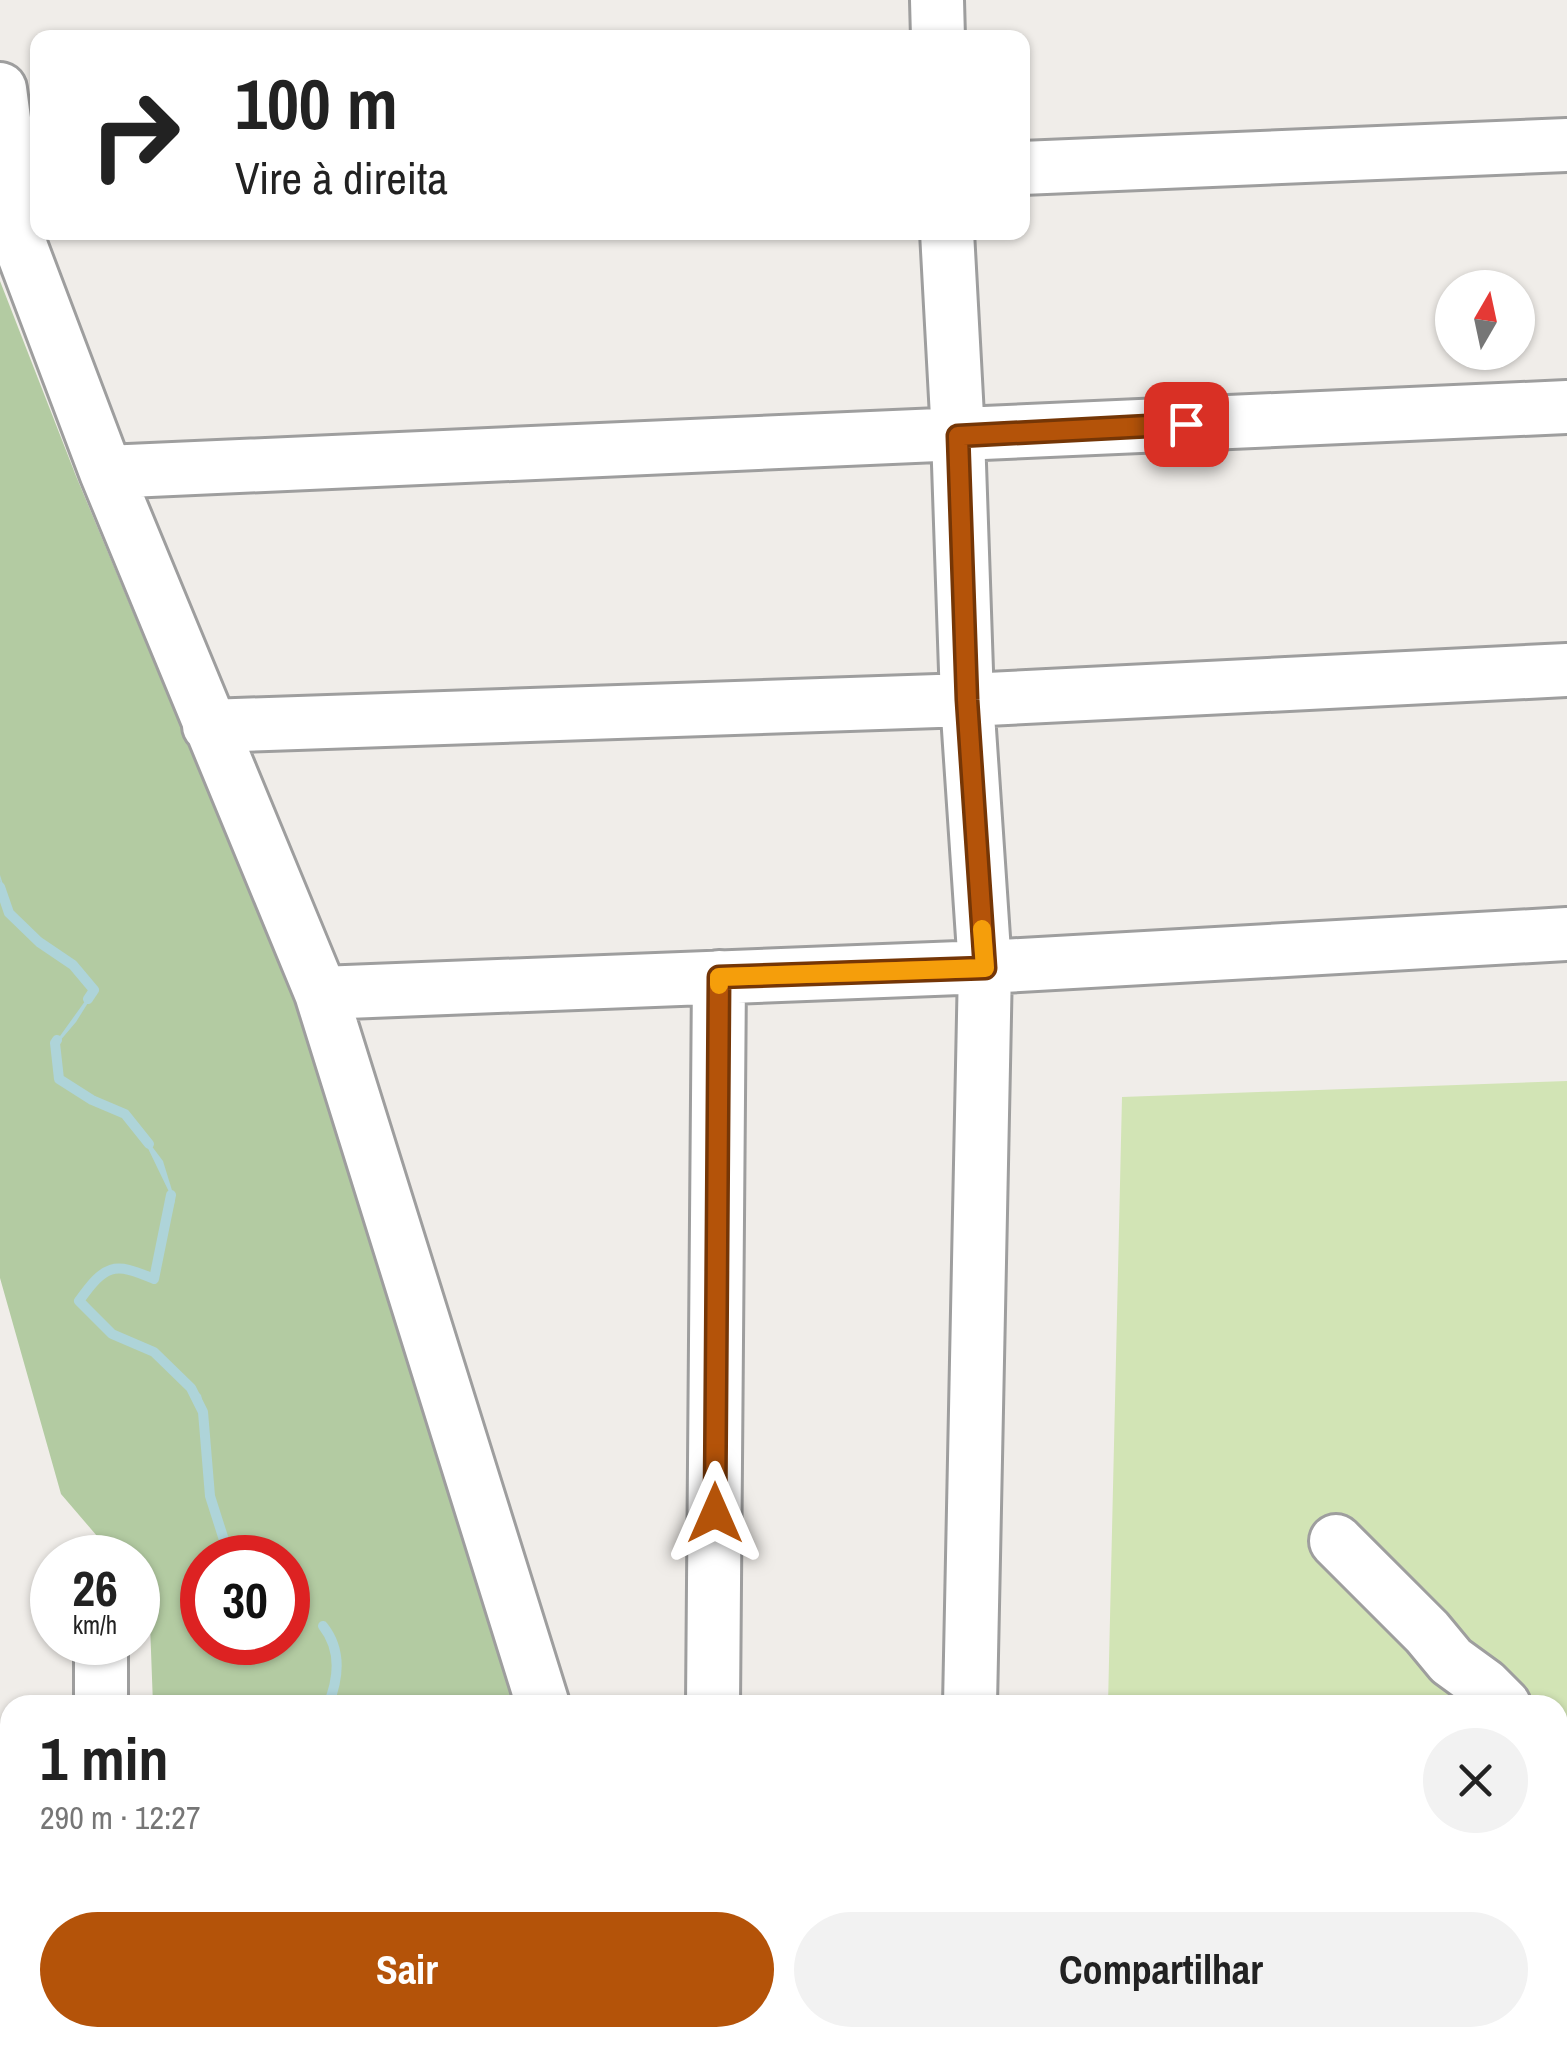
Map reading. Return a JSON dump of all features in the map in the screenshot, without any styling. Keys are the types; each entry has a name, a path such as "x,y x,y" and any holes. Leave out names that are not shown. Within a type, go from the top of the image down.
{"street":[{"path":"937,0 938,30"},
{"path":"0,89 26,210 21,247 106,472 320,992 540,1695"},
{"path":"1030,168 1567,145"},
{"path":"946,240 967,700 985,968 970,1695"},
{"path":"106,472 1567,406"},
{"path":"210,726 967,700 1567,670"},
{"path":"320,992 985,968 1567,934"},
{"path":"713,1695 719,977"},
{"path":"1336,1541 1451,1661 1494,1695"},
{"path":"101,1665 102,1695"}],"green space":[{"path":"0,281 76,476 300,1011 517,1695 153,1695 152,1665 160,1665 160,1535 96,1535 61,1494 0,1278"},
{"path":"1567,1081 1567,1695 1108,1695 1122,1097"}],"water":[{"path":"0,875 12,913 39,939 15,918 7,906"},
{"path":"51,947 75,964 96,990 59,1042 59,1067 64,1078 126,1112 163,1161 175,1200 155,1282 126,1269 101,1278 85,1300 115,1333 158,1353 201,1395 206,1417 211,1496 205,1427 194,1394 161,1357 112,1334 79,1301 98,1275 127,1267 154,1278 171,1196 142,1136 125,1114 92,1100 59,1079 55,1043 93,990 73,965"},
{"path":"211,1496 226,1535 215,1518"}],"waterway":[{"path":"0,887 9,913 39,942 73,965 94,990 88,999"},
{"path":"57,1040 59,1079 92,1100 125,1114 149,1144"},
{"path":"171,1195 154,1279 129,1270 111,1270 103,1273 79,1301 112,1334 154,1352 191,1388 203,1412 210,1496 222,1535"},
{"path":"323,1626 336,1654 332,1695"}],"slow traffic":[{"path":"719,985 719,977 985,968 982,929"}],"route":[{"path":"715,1513 719,977 985,968 967,700 958,436 1186,424"}]}
